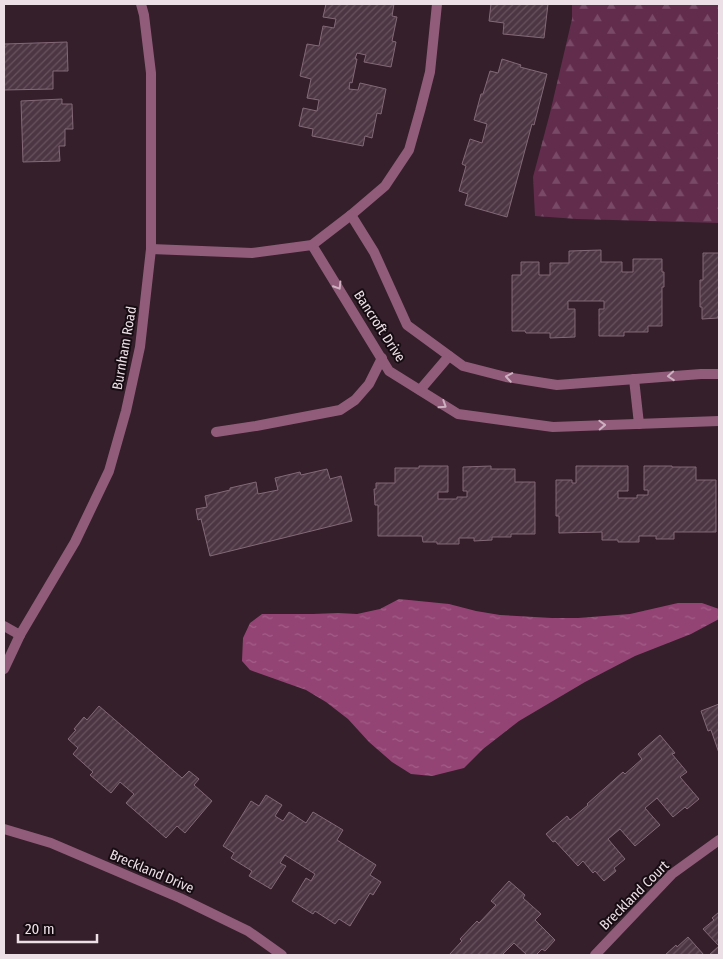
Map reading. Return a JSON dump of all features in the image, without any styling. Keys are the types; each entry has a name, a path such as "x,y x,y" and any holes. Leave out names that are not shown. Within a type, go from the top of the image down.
{"street":[{"name":"Burnham Road","path":"4,669 20,635 75,542 108,471 126,411 140,347 151,249 151,73 141,4"},
{"path":"151,249 252,253 312,245 385,186 409,150 420,112 430,72 437,4"},
{"name":"Bancroft Drive","path":"351,215 374,252 407,325 463,366 506,377 557,385 719,374"},
{"name":"Bancroft Drive","path":"312,245 389,371 458,414 552,427 719,421"},
{"path":"420,390 449,356"},
{"path":"216,432 340,410 355,400 369,384 382,358"},
{"path":"634,379 639,424"},
{"path":"4,626 20,635"},
{"name":"Breckland Drive","path":"4,829 51,843 180,898 248,931 282,955"},
{"name":"Breckland Court","path":"595,955 672,874 719,840"}],"green space":[{"path":"572,4 719,4 719,223 535,216 533,177 572,19"}],"water":[{"path":"399,599 449,604 500,615 552,618 630,614 678,603 702,603 719,609 719,619 691,634 635,656 585,682 519,721 483,749 464,768 432,776 411,774 392,762 369,742 348,719 326,702 306,690 250,670 242,661 243,638 250,623 262,614 357,614 380,609"}],"building":[{"path":"326,4 394,4 392,16 397,17 392,41 396,42 391,67 364,62 366,55 357,53 355,59 357,59 349,89 358,90 360,83 386,89 381,114 377,113 372,138 365,136 363,146 312,136 313,129 299,126 303,108 317,111 319,100 307,98 311,79 300,76 307,44 319,46 323,26 334,28 336,19 323,17"},
{"path":"491,4 548,4 544,38 503,34 504,23 489,21"},
{"path":"67,42 68,71 53,71 53,89 4,90 4,44"},
{"path":"502,59 521,65 520,67 547,74 507,217 465,205 468,194 459,191 466,166 462,164 470,139 482,143 487,124 474,120 481,94 483,94 490,71 498,73"},
{"path":"62,99 62,104 72,104 73,129 65,129 65,146 59,146 60,161 23,162 21,101"},
{"path":"601,250 601,262 622,262 622,272 633,272 633,259 662,259 664,287 662,287 662,326 648,326 648,332 624,332 624,336 599,336 599,309 604,309 604,301 568,301 568,309 575,309 575,337 550,338 550,333 512,331 512,275 521,275 521,262 539,262 539,275 550,275 550,263 569,263 569,251"},
{"path":"703,253 719,253 718,318 702,319 700,280 703,280"},
{"path":"419,466 448,466 448,492 438,492 438,499 467,497 467,491 463,491 463,467 491,466 491,469 515,469 515,482 535,482 535,534 511,534 511,537 492,537 492,540 474,541 474,538 459,538 459,544 423,542 422,536 378,536 378,505 375,505 374,489 376,489 376,483 395,483 395,468 419,468"},
{"path":"576,466 628,466 628,491 618,491 618,498 637,498 637,495 648,495 648,490 644,490 644,466 696,467 696,480 716,480 716,532 674,532 674,539 656,539 656,536 639,536 639,542 602,540 602,532 559,533 559,516 556,516 556,480 572,480 572,483 576,483"},
{"path":"327,469 330,479 341,476 352,521 210,556 201,519 198,520 196,509 207,507 205,496 256,482 258,494 278,490 275,478 300,472 301,475"},
{"path":"719,704 719,753 711,730 708,731 701,711"},
{"path":"99,706 182,778 189,771 199,779 194,785 212,801 185,833 177,826 166,838 126,803 134,794 120,782 111,793 90,775 93,772 73,754 78,748 68,739 84,717 87,720"},
{"path":"660,735 675,753 672,754 687,772 680,777 699,799 673,817 657,798 645,808 660,825 635,846 620,829 608,839 625,859 614,868 616,871 604,881 595,871 593,873 583,861 578,866 546,834 567,816 570,820 623,772 625,774 642,759 638,754"},
{"path":"266,795 282,805 275,816 283,821 289,812 306,823 313,812 343,830 337,840 376,865 370,875 381,882 373,895 370,893 350,926 339,919 335,924 315,911 313,914 292,901 306,878 311,881 315,874 285,855 280,863 286,866 271,889 249,876 252,871 231,858 234,853 223,846 251,801 259,806"},
{"path":"509,881 525,895 523,898 541,914 535,920 555,940 545,951 542,949 536,955 527,955 514,943 502,955 449,955 462,941 460,939 496,905 491,901"},
{"path":"719,912 719,946 703,929 714,920 712,918"},
{"path":"688,937 704,955 665,955 676,945 677,947"},
{"path":"719,946 719,955 709,955"}]}
